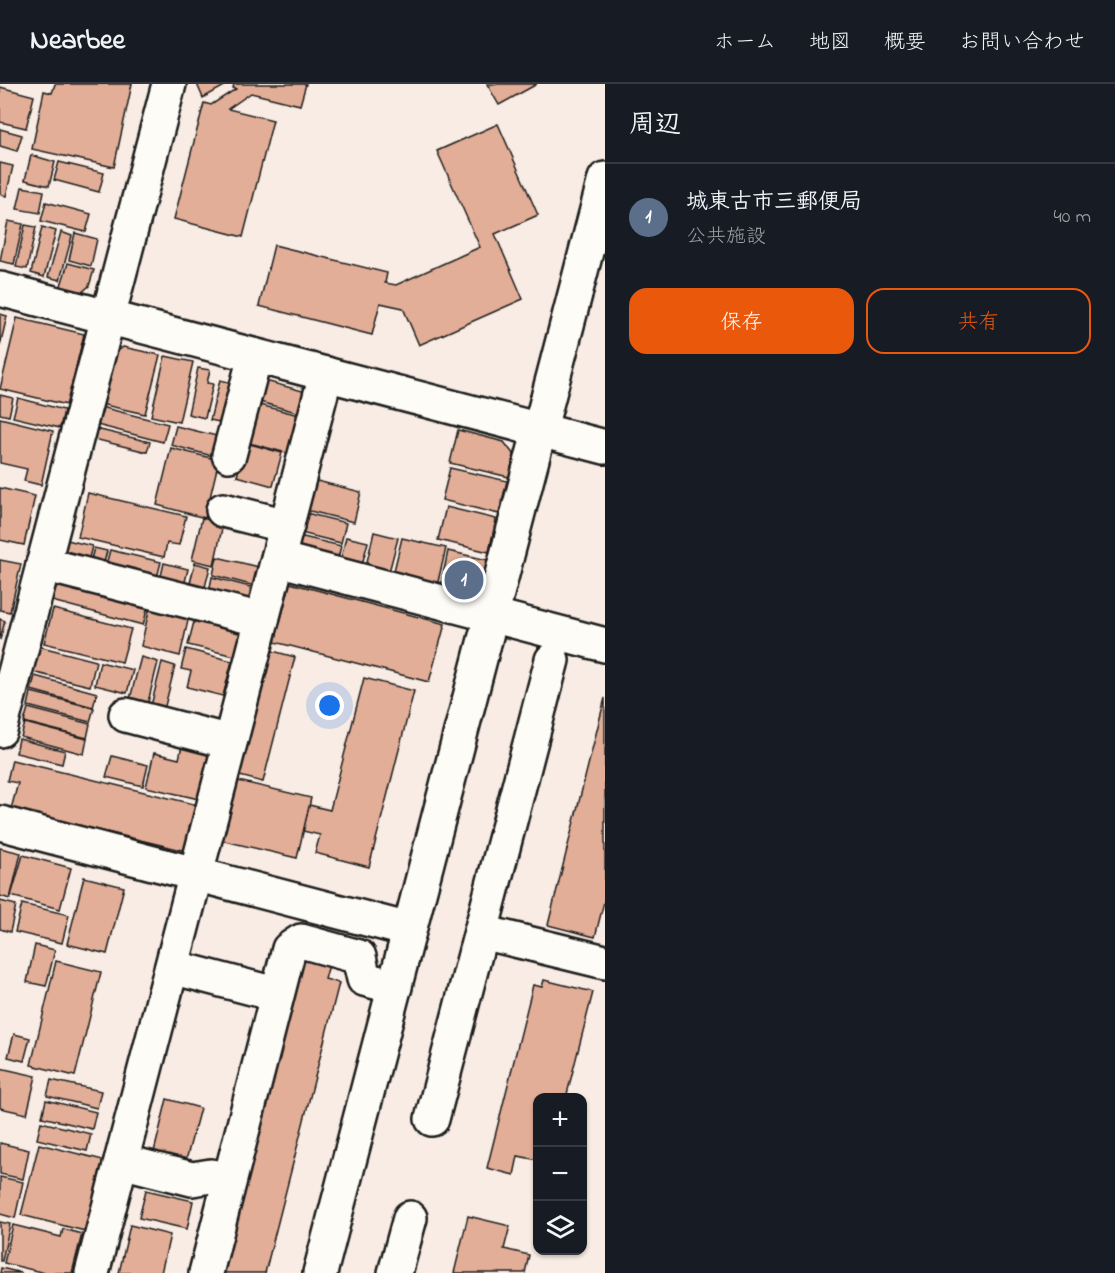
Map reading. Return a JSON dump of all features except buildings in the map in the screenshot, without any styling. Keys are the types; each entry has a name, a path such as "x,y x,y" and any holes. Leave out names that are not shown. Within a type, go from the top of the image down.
{"street":[{"path":"0,730 169,84"},
{"path":"320,1273 605,179"},
{"path":"0,289 605,447"},
{"path":"229,455 255,356"},
{"path":"92,1273 326,374"},
{"path":"223,510 287,526"},
{"path":"278,559 605,645"},
{"path":"43,564 262,620"},
{"path":"432,1119 552,660"},
{"path":"126,716 230,742"},
{"path":"0,823 409,930"},
{"path":"206,1273 275,994 289,949 301,940 309,904"},
{"path":"482,932 605,962"},
{"path":"301,940 359,957 364,979 394,987"},
{"path":"172,967 275,994"},
{"path":"121,1161 192,1179 211,1176 229,1181"},
{"path":"395,1273 410,1218"}],"place":[{"name":"城東古市三郵便局","path":"464,580"}]}
